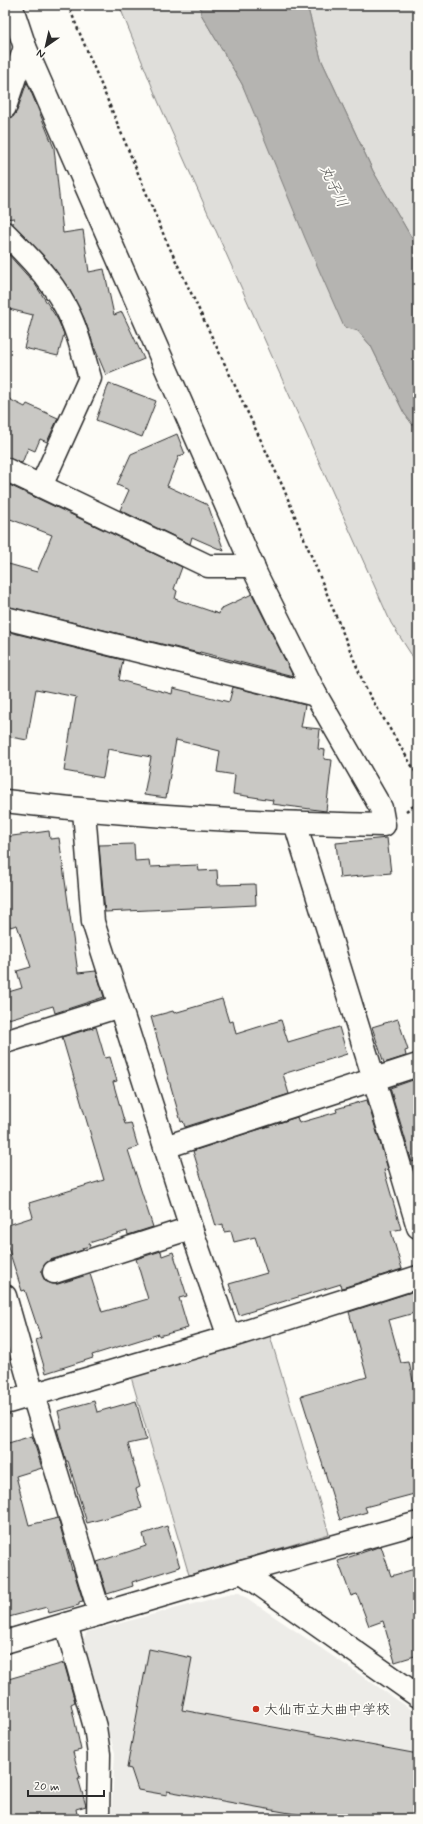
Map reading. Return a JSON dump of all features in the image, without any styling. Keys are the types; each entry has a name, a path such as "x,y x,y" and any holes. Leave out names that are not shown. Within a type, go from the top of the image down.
{"street":[{"path":"5,801 84,810 295,823 384,825 381,808 316,696 253,566 24,47 11,5"},
{"path":"5,107 24,47"},
{"path":"5,233 39,268 65,306 78,336 90,378 41,486"},
{"path":"5,469 208,566 253,566"},
{"path":"5,618 316,696"},
{"path":"84,810 93,922 191,1228 229,1337"},
{"path":"295,823 418,1227"},
{"path":"5,1042 120,1006"},
{"path":"165,1147 418,1065"},
{"path":"54,1272 191,1228"},
{"path":"5,1403 229,1337 418,1277"},
{"path":"5,1296 33,1395 100,1614"},
{"path":"5,1642 242,1572 418,1523"},
{"path":"242,1572 418,1696"},
{"path":"66,1624 95,1727 99,1754 98,1819"}],"path":[{"path":"68,5 165,238 283,487 366,689 418,776"}],"shaded area":[{"path":"119,5 200,5 201,14 242,84 358,331 371,346 404,413 418,432 418,665 391,623 158,101"},
{"path":"307,5 418,5 418,249 373,171 321,59"},
{"path":"270,1336 329,1534 189,1575 131,1377"},
{"name":"大仙市立大曲中学校","path":"238,1592 418,1714 418,1819 111,1819 115,1753 81,1643 87,1632"}],"water":[{"name":"丸子川","path":"200,5 307,5 321,59 373,171 418,249 418,432 404,413 371,346 358,331 344,327 305,238 242,84 201,14"}],"building":[{"path":"27,82 54,148 63,233 83,230 89,272 104,269 114,315 122,312 144,359 106,375 84,318 69,289 47,259 13,224 14,218 5,219 5,119 13,117 17,111"},
{"path":"7,253 35,284 58,320 64,334 58,356 24,348 33,315 5,308 5,263"},
{"path":"109,383 156,401 142,437 96,420"},
{"path":"5,397 25,407 27,404 58,418 47,442 40,439 35,451 28,448 22,463 5,457"},
{"path":"177,434 185,454 179,456 167,486 208,505 224,551 192,537 190,544 120,510 129,490 117,485 131,454"},
{"path":"5,483 182,567 174,589 177,591 175,599 219,614 220,609 252,594 293,676 200,652 199,653 5,606 5,563 37,572 52,535 5,517"},
{"path":"5,631 123,660 119,680 172,694 173,688 229,702 233,687 305,705 301,727 320,729 318,749 325,750 324,759 332,760 326,811 272,804 273,800 233,794 235,775 217,772 220,751 176,740 166,798 144,795 151,757 108,749 103,778 64,771 76,697 36,689 27,740 5,736"},
{"path":"49,831 50,839 59,838 78,973 96,971 104,997 55,1013 53,1006 5,1020 5,993 22,988 17,971 31,967 17,925 10,927 5,905 5,837"},
{"path":"387,838 391,873 340,878 336,843"},
{"path":"134,844 135,861 149,860 150,867 198,865 199,871 217,870 218,885 255,884 256,905 105,912 99,845"},
{"path":"222,999 229,1022 233,1021 236,1034 281,1020 288,1042 339,1027 347,1054 283,1074 289,1094 185,1127 183,1121 181,1122 151,1017 173,1011 174,1013"},
{"path":"398,1019 408,1050 405,1051 406,1056 384,1063 372,1027"},
{"path":"96,1027 105,1058 110,1057 117,1081 113,1082 125,1124 131,1123 138,1147 128,1150 153,1227 128,1235 127,1231 89,1243 90,1246 82,1248 83,1250 50,1260 42,1269 42,1275 45,1281 52,1284 58,1284 90,1274 102,1312 148,1299 136,1259 161,1251 162,1256 173,1252 187,1296 179,1298 188,1328 159,1336 159,1334 92,1355 93,1358 46,1373 36,1340 41,1338 25,1290 22,1291 5,1238 5,1226 33,1217 29,1203 104,1180 62,1037"},
{"path":"413,1080 418,1095 418,1160 412,1162 390,1088"},
{"path":"367,1100 388,1169 384,1170 401,1229 391,1231 402,1269 342,1288 341,1284 239,1315 229,1284 267,1273 255,1237 234,1242 231,1231 224,1232 223,1224 216,1226 193,1151 297,1117 299,1123 337,1112 336,1109"},
{"path":"418,1290 418,1312 389,1320 401,1363 409,1362 418,1405 418,1493 365,1507 367,1512 340,1520 301,1396 367,1377 349,1312"},
{"path":"94,1401 97,1412 136,1401 146,1440 128,1444 140,1487 136,1489 142,1508 87,1523 57,1429 62,1428 58,1411"},
{"path":"32,1436 42,1468 16,1476 29,1525 58,1518 72,1570 73,1569 83,1601 79,1602 79,1605 49,1613 47,1607 5,1618 5,1444"},
{"path":"167,1526 180,1567 132,1582 133,1586 107,1594 97,1562 146,1546 143,1534"},
{"path":"381,1546 391,1576 418,1568 418,1655 395,1662 383,1621 369,1626 357,1594 351,1596 338,1561"},
{"path":"149,1649 192,1658 182,1710 418,1754 418,1819 323,1819 167,1791 167,1795 138,1790 131,1769 127,1768"},
{"path":"64,1663 75,1702 71,1704 81,1750 73,1752 80,1778 78,1778 86,1806 76,1809 78,1819 5,1819 5,1680"}],"place":[{"name":"大仙市立大曲中学校","path":"256,1709"}]}
